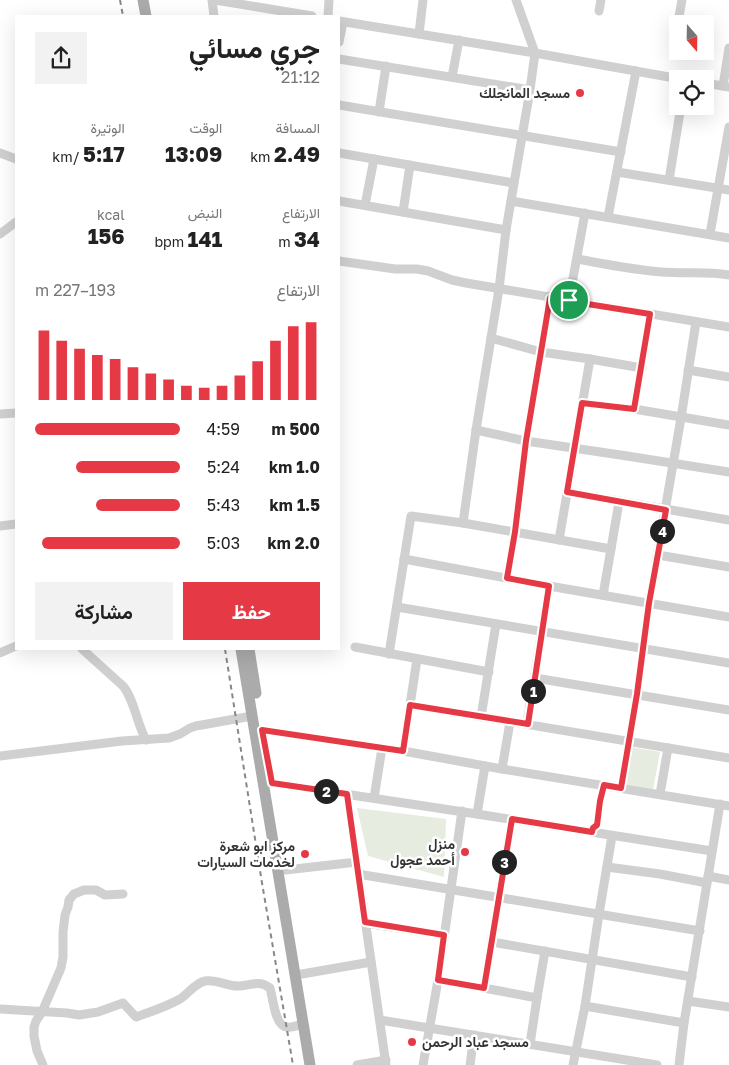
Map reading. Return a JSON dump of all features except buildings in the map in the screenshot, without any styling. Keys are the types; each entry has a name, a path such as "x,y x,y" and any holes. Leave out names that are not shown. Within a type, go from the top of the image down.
{"main road":[{"path":"136,0 139,15"},
{"path":"143,0 146,15"},
{"path":"241,650 310,1065"},
{"path":"249,650 318,1065"}],"street":[{"path":"214,15 213,0 306,15"},
{"path":"328,15 329,0"},
{"path":"419,34 423,0"},
{"path":"463,523 506,230 535,53 516,0"},
{"path":"599,11 601,0"},
{"path":"679,15 682,0"},
{"path":"341,21 669,77"},
{"path":"452,77 459,40"},
{"path":"726,87 729,48"},
{"path":"340,59 530,90"},
{"path":"379,112 386,66"},
{"path":"608,217 636,71"},
{"path":"340,107 621,152"},
{"path":"668,180 680,115"},
{"path":"710,234 728,142 729,127"},
{"path":"0,153 15,159"},
{"path":"340,153 514,182"},
{"path":"365,205 374,159"},
{"path":"403,212 410,165"},
{"path":"617,172 729,190"},
{"path":"511,200 729,238"},
{"path":"340,201 506,230"},
{"path":"569,300 584,213"},
{"path":"0,234 15,223"},
{"path":"577,259 654,271 711,272 729,275"},
{"path":"340,261 395,269 418,269 452,280 729,327"},
{"path":"507,578 515,532 526,441 550,298"},
{"path":"634,409 650,314"},
{"path":"621,788 637,694 649,603 696,322"},
{"path":"491,338 541,352 642,368"},
{"path":"559,540 590,359"},
{"path":"688,370 729,377"},
{"path":"582,403 634,409 729,425"},
{"path":"0,414 15,412"},
{"path":"476,430 526,441 729,472"},
{"path":"567,492 729,520"},
{"path":"603,595 619,502"},
{"path":"389,654 411,516 463,523 611,549"},
{"path":"0,526 15,524"},
{"path":"658,555 729,567"},
{"path":"404,559 729,617"},
{"path":"528,724 549,586"},
{"path":"397,607 729,663"},
{"path":"482,717 496,624"},
{"path":"0,653 15,646"},
{"path":"355,647 489,672"},
{"path":"83,650 123,686 128,693 146,740"},
{"path":"403,751 417,659"},
{"path":"535,678 729,710"},
{"path":"410,705 668,748 729,755"},
{"path":"0,756 122,741 169,738 196,726 252,716"},
{"path":"502,769 510,722"},
{"path":"262,730 403,751 724,805 712,851 679,1065"},
{"path":"374,798 382,748"},
{"path":"660,794 668,748"},
{"path":"476,814 485,766"},
{"path":"272,783 712,851"},
{"path":"592,832 593,828 597,825 604,785"},
{"path":"347,794 386,1063 357,1065"},
{"path":"422,1065 438,980 462,812"},
{"path":"484,988 512,819"},
{"path":"573,1065 585,1006 612,836"},
{"path":"285,870 356,862"},
{"path":"607,867 708,880 729,880"},
{"path":"358,874 452,888 700,931"},
{"path":"43,1065 37,1051 34,1027 62,968 63,932 69,900 74,894 84,890 96,890 105,895 123,894"},
{"path":"365,922 444,935"},
{"path":"492,942 692,977"},
{"path":"530,1044 545,951"},
{"path":"302,974 371,962"},
{"path":"0,1008 79,1015 98,1012 124,1003 136,1017 174,1002 202,982 211,980 235,986 259,983 265,985 270,988 279,1023 286,1028 304,1024"},
{"path":"438,980 537,998"},
{"path":"688,1001 729,1007"},
{"path":"585,1006 684,1023"},
{"path":"380,1020 657,1065"},
{"path":"470,1065 474,1035"}],"shaded area":[{"path":"631,747 660,752 653,790 624,785"},
{"path":"357,808 446,819 444,877 368,856"}],"railway":[{"path":"120,0 123,15"},
{"path":"225,650 293,1065"}],"place":[{"name":"مسجد المانجلك","path":"580,93"},
{"name":"منزل أحمد عجول","path":"465,852"},
{"name":"مركز ابو شعرة لخدمات السيارات","path":"305,854"},
{"name":"مسجد عباد الرحمن","path":"412,1042"}],"route":[{"path":"550,298 569,300 650,314 634,409 582,403 567,492 666,510 649,603 637,694 621,788 604,785 597,825 593,828 592,832 512,819 484,988 438,980 444,935 365,922 347,794 272,783 262,730 403,751 410,705 528,724 549,586 507,578 515,532 526,441 550,298"}]}
